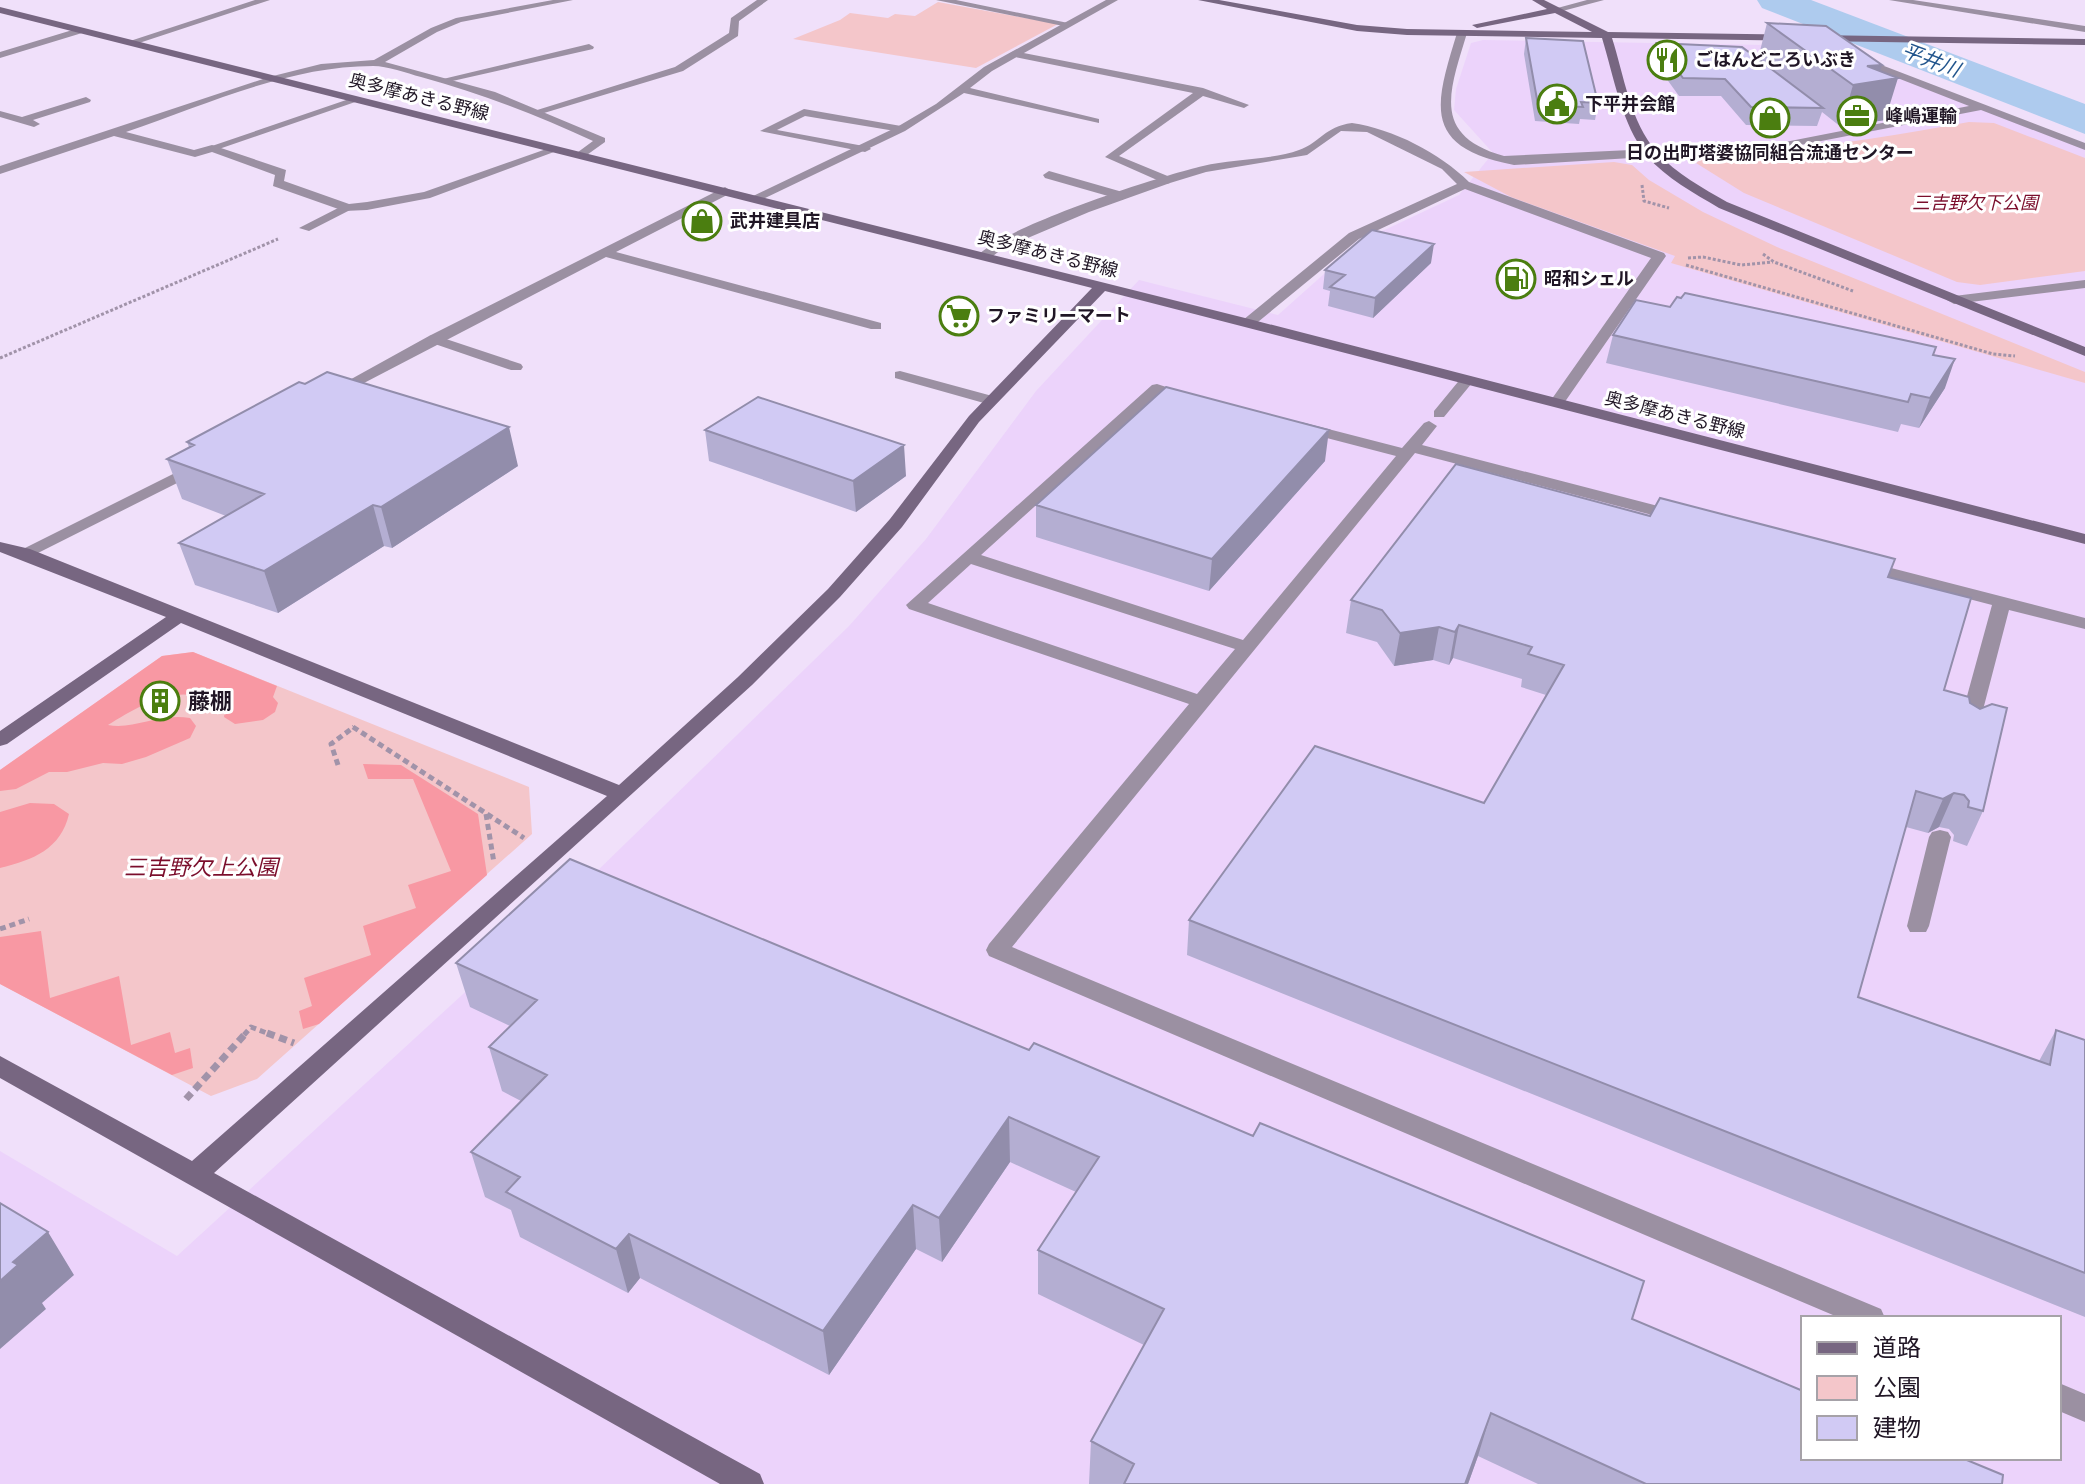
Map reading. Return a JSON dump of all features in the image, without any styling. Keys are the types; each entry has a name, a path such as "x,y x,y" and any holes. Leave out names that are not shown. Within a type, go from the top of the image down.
{"main road":[{"path":"1203,0 1357,28 1438,33 2085,42"},
{"path":"1537,0 1606,35 1637,130 1652,153 1687,183 1723,205 2085,352"},
{"name":"奥多摩あきる野線","path":"0,10 984,256 2085,539"},
{"path":"1438,33 1555,10"},
{"path":"195,1174 745,681 834,593 896,523 991,400 1102,286"},
{"path":"0,547 24,553 622,794"},
{"path":"0,740 179,616"},
{"path":"0,1066 749,1484"}],"street":[{"path":"129,43 265,0"},
{"path":"376,63 434,30 459,20 511,8 568,0"},
{"path":"540,111 679,69 734,34 734,20 763,0"},
{"path":"941,0 1068,24"},
{"path":"755,198 865,149 940,106 960,89 1014,54 1113,0"},
{"path":"1555,10 1599,0"},
{"path":"1894,0 2085,29"},
{"path":"0,55 79,31"},
{"path":"1462,33 1444,108 1450,124 1470,150 1491,158 1514,161 1780,146 1981,107"},
{"path":"1714,37 1727,46"},
{"path":"448,79 589,47"},
{"path":"1014,54 1203,91 1244,105"},
{"path":"1845,54 2085,147"},
{"path":"0,170 273,79 321,67 376,63 448,79 540,111 601,140 580,155"},
{"path":"960,89 1095,121"},
{"path":"1166,180 1111,157 1203,91"},
{"path":"23,120 86,100"},
{"path":"113,132 195,154 356,100"},
{"path":"865,149 766,131 804,112 901,129"},
{"path":"0,114 36,124"},
{"path":"1825,123 1838,133"},
{"path":"984,256 997,246 1166,180 1205,169 1303,153 1338,128 1352,126 1370,129 1446,166 1465,185 1664,258 1557,403"},
{"path":"212,148 282,173 277,183 348,208"},
{"path":"305,228 348,208 426,195 556,149"},
{"path":"1049,175 1122,196"},
{"path":"1248,323 1354,236 1465,185"},
{"path":"326,397 725,191"},
{"path":"603,252 876,326"},
{"path":"1954,300 2085,284"},
{"path":"434,339 516,367"},
{"path":"900,375 991,400"},
{"path":"1467,380 997,950 1866,1316"},
{"path":"1201,400 1157,388 915,605 1202,702"},
{"path":"1289,423 1699,523"},
{"path":"24,553 207,461"},
{"path":"968,557 1247,647"},
{"path":"1850,562 2085,624"},
{"path":"1967,734 2002,602"},
{"path":"1918,926 1940,837"},
{"path":"2061,1398 2085,1408"}],"path":[{"path":"0,358 305,228"},
{"path":"1664,258 1703,257 1741,265 1774,262"},
{"path":"1664,258 1993,354"},
{"path":"338,765 331,744 362,720"},
{"path":"353,727 531,843"},
{"path":"485,813 496,874"},
{"path":"0,929 29,919"},
{"path":"186,1099 251,1027 302,1046"}],"shaded area":[{"path":"1483,40 1819,46 2085,147 2085,1484 0,1484 0,1151 177,1256 592,876 849,626 926,539 1036,391 1139,280 1278,315 1361,241 1459,195 1493,153 1454,110 1456,89 1471,43"},
{"path":"193,652 277,686 273,697 278,703 275,712 263,720 235,724 224,717 225,710 194,703 192,695 159,699 108,725 190,718 196,726 190,738 122,764 103,763 67,772 49,772 16,789 0,791 0,770 162,656"},
{"path":"363,764 401,765 478,814 487,875 319,1024 303,1029 299,1011 312,1006 304,978 371,955 363,926 416,908 408,885 451,871 413,779 368,779"},
{"path":"30,803 54,804 69,814 65,826 44,851 0,868 0,812"},
{"path":"41,931 50,998 119,976 131,1045 170,1032 175,1053 190,1048 193,1068 172,1075 0,984 0,937"}],"green space":[{"path":"938,2 1058,24 976,68 793,39 850,13 888,18 895,14 915,16"},
{"name":"三吉野欠下公園","path":"1969,122 1994,123 2085,158 2085,271 1980,285 1957,282 1744,193 1696,163 1705,157 1837,144"},
{"path":"1614,162 1632,165 1649,180 1703,212 1777,247 2085,372 2085,383 1671,263 1675,256 1511,197 1464,172"},
{"name":"三吉野欠上公園","path":"193,652 529,787 532,834 257,1079 211,1096 0,984 0,770 162,656"}],"building":[{"path":"1767,23 1826,26 1882,65 1867,66 1898,78 1853,85"},
{"path":"1526,38 1583,41 1598,103 1581,102 1583,107 1538,105"},
{"path":"1657,43 1742,47 1823,108 1751,107 1725,79 1683,78"},
{"path":"1372,230 1434,244 1375,298 1330,287 1345,275 1325,270"},
{"path":"1685,293 1936,347 1933,355 1955,359 1930,398 1911,394 1908,402 1613,335 1636,300 1670,307 1677,297 1681,298"},
{"path":"327,372 509,427 381,507 373,505 264,571 179,543 264,494 167,459 194,445 187,442 299,382 305,384"},
{"path":"1166,387 1329,430 1212,559 1036,505"},
{"path":"758,397 904,445 853,481 705,430"},
{"path":"1456,464 1650,516 1660,498 1895,559 1888,577 1971,598 1944,690 1969,697 1970,703 1980,709 1992,704 2007,708 1983,811 1968,807 1969,801 1964,795 1954,793 1943,799 1916,791 1858,997 2050,1065 2056,1030 2085,1040 2085,1273 1189,920 1315,746 1484,803 1564,665 1528,654 1532,647 1459,625 1455,632 1439,627 1400,633 1382,610 1351,600"},
{"path":"570,859 1029,1050 1034,1043 1253,1136 1260,1123 1644,1281 1632,1319 1801,1390 1801,1460 1967,1460 2003,1475 2002,1484 1646,1484 1491,1413 1465,1484 1124,1484 1134,1464 1091,1441 1164,1309 1038,1250 1099,1157 1009,1117 939,1218 913,1205 823,1331 629,1234 616,1249 506,1192 520,1177 471,1152 547,1075 489,1047 537,1000 456,963"},
{"path":"0,1203 48,1232 13,1262 18,1265 0,1281"}],"waterway":[{"name":"平井川","path":"1776,0 2085,120"}],"place":[{"name":"ごはんどころいぶき","path":"1667,60"},
{"name":"下平井会館","path":"1557,104"},
{"name":"峰嶋運輸","path":"1857,116"},
{"name":"日の出町塔婆協同組合流通センター","path":"1770,118"},
{"name":"武井建具店","path":"702,221"},
{"name":"昭和シェル","path":"1516,279"},
{"name":"ファミリーマート","path":"959,316"},
{"name":"藤棚","path":"160,701"}]}
